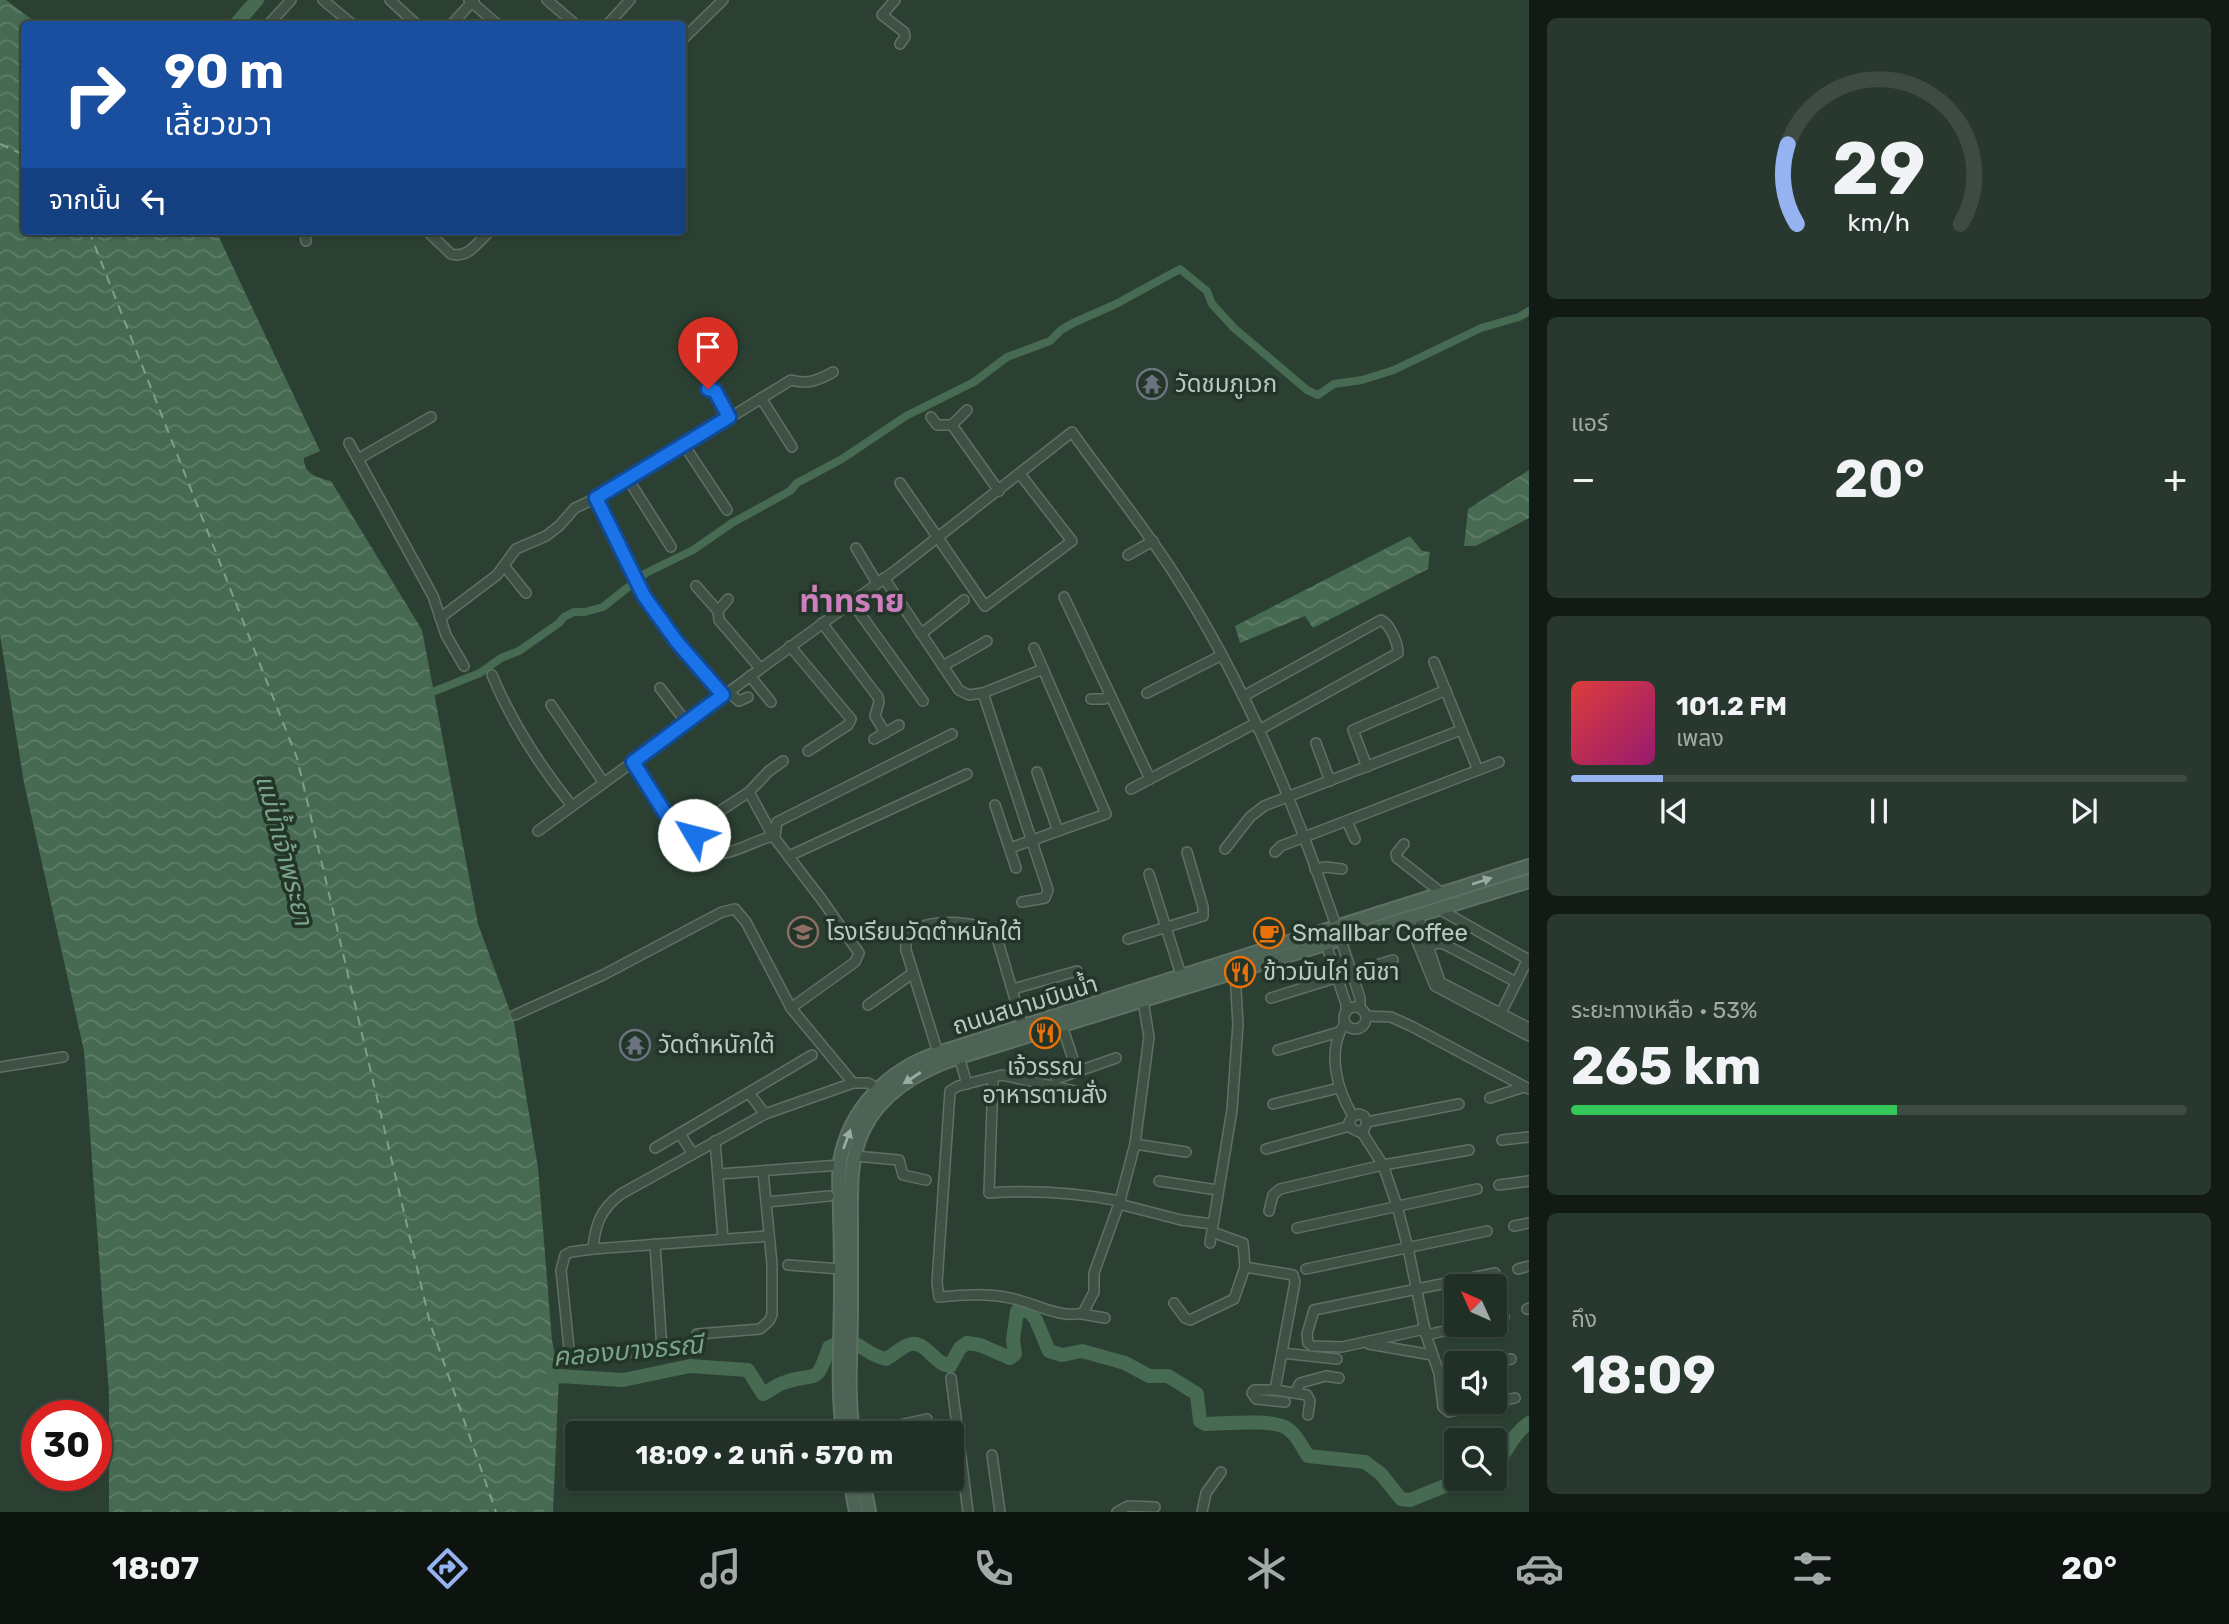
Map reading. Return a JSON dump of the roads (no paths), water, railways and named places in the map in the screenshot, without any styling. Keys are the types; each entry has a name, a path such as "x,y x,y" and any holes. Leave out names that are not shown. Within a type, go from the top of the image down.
{"main road":[{"name":"ถนนสนามบินน้ำ","path":"1409,915 1443,894 1529,866"},
{"name":"ถนนสนามบินน้ำ","path":"846,1329 841,1269 840,1165 850,1130 862,1109 877,1088 908,1066 938,1053 1182,978 1439,909 1529,881"},
{"name":"ถนนสนามบินน้ำ","path":"842,1421 838,1387 845,1349 851,1174 869,1120 892,1092 923,1071 959,1057 1326,944 1339,934 1394,909 1409,915"},
{"path":"1394,909 1409,915"},
{"name":"ถนนสนามบินน้ำ","path":"845,1349 852,1421"},
{"path":"852,1491 856,1512"},
{"path":"865,1491 869,1512"}],"street":[{"path":"272,21 291,0"},
{"path":"323,0 348,21"},
{"path":"390,0 413,21"},
{"path":"547,0 572,21"},
{"path":"611,21 630,0"},
{"path":"686,36 723,0"},
{"path":"895,0 882,15 904,32 905,37 900,44"},
{"path":"455,21 472,1 494,21"},
{"path":"431,235 456,256 466,254 486,235"},
{"path":"440,618 505,567 516,550 546,536 575,508 628,480 792,380 801,383 813,382 833,372"},
{"path":"708,389 715,391 729,417"},
{"path":"761,398 792,447"},
{"path":"931,417 936,425 952,425 967,410"},
{"path":"358,459 431,417"},
{"path":"952,425 999,491"},
{"path":"538,831 939,537 1072,432 1153,541 1244,696 1288,797 1352,972 1365,1024 1360,1029 1350,1028 1345,1023"},
{"path":"349,443 433,596 446,635 464,666"},
{"path":"684,445 727,510"},
{"path":"900,483 985,606 1072,541 1020,474"},
{"path":"628,480 671,547"},
{"path":"596,498 659,619 725,694 739,701 748,697"},
{"path":"1128,555 1153,541"},
{"path":"856,548 963,693 982,693 1043,669"},
{"path":"505,567 526,593"},
{"path":"696,586 718,611 719,620 760,668"},
{"path":"1064,597 1150,779"},
{"path":"718,611 728,600"},
{"path":"920,634 964,600"},
{"path":"851,601 923,701"},
{"path":"1131,789 1393,656 1398,653 1397,645 1387,623 1381,620 1244,696"},
{"path":"822,623 878,697 875,716 885,733"},
{"path":"943,666 987,641"},
{"path":"790,646 851,719 848,725 808,751"},
{"path":"1010,848 1107,814 1034,648"},
{"path":"1147,692 1222,655"},
{"path":"1434,662 1478,770"},
{"path":"492,675 510,713 541,766 572,806"},
{"path":"750,676 771,702"},
{"path":"660,688 686,722"},
{"path":"1367,767 1353,730 1446,690"},
{"path":"982,693 1048,893 1045,898 1021,902"},
{"path":"1091,699 1111,696"},
{"path":"551,705 604,783"},
{"path":"874,739 899,726"},
{"path":"1225,849 1250,817 1264,806 1461,730"},
{"path":"774,836 777,822 952,734"},
{"path":"1316,743 1330,781"},
{"path":"691,830 749,792 783,761"},
{"path":"633,762 665,813 691,830 705,853 713,855 774,836"},
{"path":"1275,852 1281,846 1499,762"},
{"path":"1037,772 1058,831"},
{"path":"789,856 967,774"},
{"path":"749,792 774,836 859,953 855,962 791,1008"},
{"path":"995,805 1016,868"},
{"path":"1348,821 1355,839"},
{"path":"1404,844 1396,858 1443,894"},
{"path":"1128,939 1200,918 1204,912 1187,852"},
{"path":"1315,869 1342,869"},
{"path":"1149,874 1182,978"},
{"path":"515,1014 603,975 729,909 735,909 743,916 791,1008 853,1083"},
{"path":"1439,909 1529,959 1501,1013"},
{"path":"1409,915 1425,947 1437,984 1529,1036"},
{"path":"938,1053 906,950 906,937 914,929 961,922 991,929 997,938 1023,1027"},
{"path":"1326,944 1346,1004 1345,1023 1339,1032 1336,1054 1339,1088 1353,1130 1361,1131 1383,1165 1397,1206 1425,1332 1439,1373 1443,1407 1450,1412 1515,1398"},
{"path":"1425,947 1444,944 1516,982"},
{"path":"1271,998 1393,960"},
{"path":"1013,989 1077,971"},
{"path":"1210,1242 1232,1110 1238,1024 1235,972"},
{"path":"868,1005 913,973"},
{"path":"1082,1314 1094,1292 1094,1273 1119,1202 1135,1144 1149,1037 1143,1000"},
{"path":"1481,1007 1501,1013 1529,1028"},
{"path":"1346,1012 1352,1008 1391,1017 1527,1088"},
{"path":"1062,1026 1077,1071"},
{"path":"1278,1050 1339,1032"},
{"path":"655,1148 812,1055"},
{"path":"0,1067 63,1057"},
{"path":"959,1057 967,1084"},
{"path":"1056,1079 1116,1059"},
{"path":"1089,1094 1007,1076 953,1089 948,1096 937,1296 976,1294 1010,1298 1050,1311 1105,1318"},
{"path":"993,1078 989,1192 1003,1190 1064,1194 1119,1202 1213,1228 1243,1243 1245,1267 1238,1294 1232,1301 1190,1320 1185,1318 1174,1303"},
{"path":"593,1249 598,1220 609,1203 715,1141 765,1114 853,1083 868,1083 877,1088"},
{"path":"1273,1104 1339,1088"},
{"path":"1490,1098 1527,1088"},
{"path":"749,1093 765,1114"},
{"path":"1361,1131 1367,1122 1459,1104"},
{"path":"1266,1149 1362,1115 1367,1122"},
{"path":"680,1134 694,1154"},
{"path":"1502,1140 1529,1137"},
{"path":"715,1141 723,1239"},
{"path":"1135,1144 1186,1152"},
{"path":"1269,1211 1273,1195 1280,1189 1383,1165 1469,1150"},
{"path":"855,1156 899,1160 903,1175 926,1180"},
{"path":"719,1174 840,1165"},
{"path":"697,1334 760,1329 772,1315 763,1171"},
{"path":"1159,1181 1217,1190"},
{"path":"1499,1185 1529,1181"},
{"path":"1297,1228 1477,1189"},
{"path":"766,1202 830,1196"},
{"path":"1514,1226 1529,1223"},
{"path":"1306,1269 1488,1231"},
{"path":"688,1350 575,1355 570,1352 561,1270 563,1260 568,1253 593,1249 769,1236"},
{"path":"655,1244 663,1350"},
{"path":"788,1265 841,1269"},
{"path":"1518,1269 1529,1266"},
{"path":"1245,1267 1293,1275 1295,1282 1275,1390"},
{"path":"1444,1329 1342,1348 1312,1346 1308,1343 1307,1335 1314,1310 1495,1273"},
{"path":"1364,1343 1432,1355"},
{"path":"1282,1353 1336,1359"},
{"path":"1507,1360 1511,1359"},
{"path":"1439,1373 1444,1372"},
{"path":"1295,1393 1300,1383 1326,1377 1339,1378"},
{"path":"951,1378 968,1512"},
{"path":"1285,1402 1256,1399 1253,1396 1254,1390 1275,1390 1310,1398 1308,1415"},
{"path":"918,1421 927,1419"},
{"path":"992,1455 1000,1512"},
{"path":"1202,1512 1206,1493 1221,1472"},
{"path":"1117,1512 1128,1506 1155,1507"}],"water":[{"name":"แม่น้ำเจ้าพระยา","path":"0,0 6,0 34,21 21,21 21,235 218,235 320,451 304,458 306,468 309,472 331,481 422,630 478,924 514,1022 538,1168 552,1340 559,1376 553,1512 109,1512 109,1491 112,1491 112,1400 109,1400 84,1051 24,783 0,635"},
{"path":"1529,470 1529,518 1476,546 1464,546 1468,509"},
{"path":"1410,536 1422,551 1430,552 1428,569 1313,628 1305,616 1240,643 1235,626"}],"waterway":[{"path":"239,21 257,0"},
{"path":"425,695 480,673 501,658 519,651 574,612 603,607 646,573 693,550 732,523 790,491 797,483 842,459 906,416 974,382 1007,357 1050,341 1073,323 1116,304 1180,269 1207,291 1212,304 1234,328 1307,390 1318,395 1334,384 1362,380 1394,370 1481,328 1519,317 1529,311"},
{"name":"คลองบางธรณี","path":"544,1382 559,1376 623,1380 690,1366 748,1370 763,1394 794,1379 814,1376 821,1369 829,1347 847,1342 886,1359 904,1347 916,1344 950,1366 960,1348 967,1343 980,1345 1010,1358 1015,1354 1013,1340 1017,1311 1029,1311 1036,1320 1049,1351 1062,1355 1082,1351 1125,1363 1149,1376 1168,1376 1197,1394 1200,1421 1205,1424 1261,1423 1281,1426 1294,1434 1308,1456 1365,1462 1381,1474 1401,1499 1410,1500 1444,1486"},
{"name":"คลองบางธรณี","path":"1507,1450 1529,1423"}],"place":[{"name":"วัดชมภูเวก","path":"1152,384"},
{"name":"โรงเรียนวัดตำหนักใต้","path":"803,932"},
{"name":"Smallbar Coffee","path":"1269,933"},
{"name":"ข้าวมันไก่ ณิชา","path":"1240,972"},
{"name":"เจ้วรรณ อาหารตามสั่ง","path":"1045,1033"},
{"name":"วัดตำหนักใต้","path":"635,1045"}],"district":[{"name":"ท่าทราย","path":"852,601"}]}
